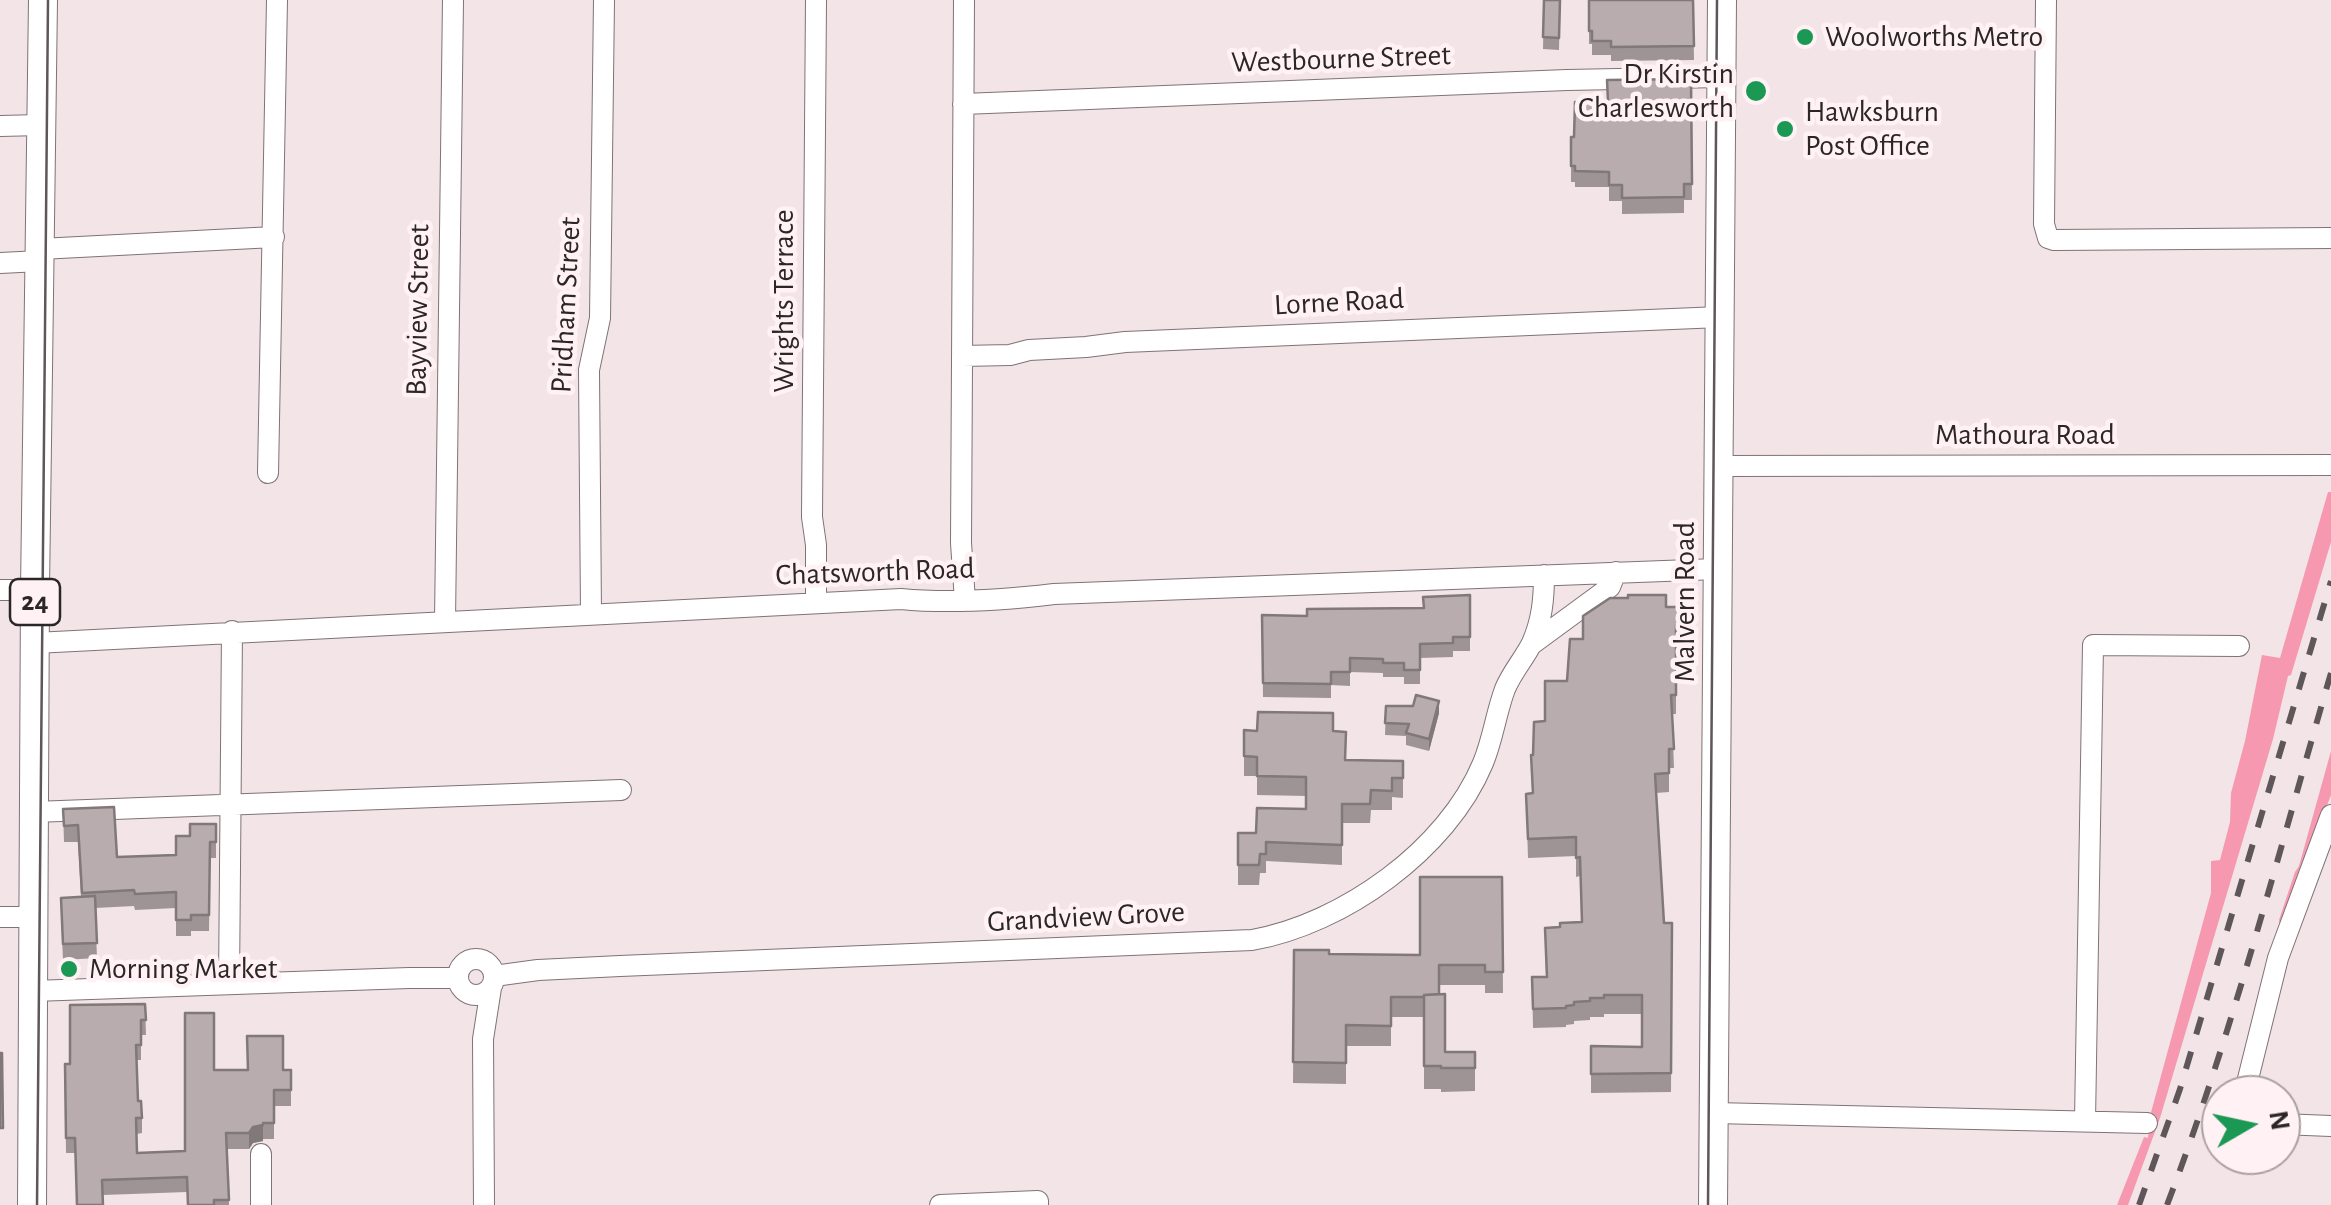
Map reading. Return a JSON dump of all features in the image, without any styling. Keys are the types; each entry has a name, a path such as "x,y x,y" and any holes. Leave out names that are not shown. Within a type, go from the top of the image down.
{"main road":[{"name":"24","path":"32,1205 43,0"},
{"name":"Malvern Road","path":"1714,1205 1722,0"}],"street":[{"path":"268,472 276,0"},
{"name":"Bayview Street","path":"445,621 453,0"},
{"name":"Pridham Street","path":"591,614 590,370 600,318 604,0"},
{"name":"Wrights Terrace","path":"816,0 812,501 816,603"},
{"path":"964,0 964,601"},
{"path":"2046,0 2044,224 2048,238 2331,238"},
{"name":"Westbourne Street","path":"963,104 1721,77"},
{"path":"0,126 41,125"},
{"path":"0,263 40,255 274,238"},
{"name":"Lorne Road","path":"962,356 1144,341 1720,317"},
{"name":"Mathoura Road","path":"1718,466 2331,465"},
{"name":"Chatsworth Road","path":"35,643 901,599 964,601 1054,594 1717,568"},
{"name":"Grandview Grove","path":"1531,646 1610,587 1616,572"},
{"name":"Grandview Grove","path":"493,982 538,970 1252,940 1321,920 1381,883 1413,857 1470,788 1482,765 1506,688 1531,646 1544,609 1544,575"},
{"path":"0,590 36,590"},
{"path":"230,984 232,631"},
{"path":"2085,1121 2092,645 2240,646"},
{"path":"34,812 621,790"},
{"path":"2249,1075 2278,958 2331,815"},
{"path":"0,917 34,917"},
{"path":"483,1039 463,986 461,966 478,959 489,964 493,982 483,1039 484,1205"},
{"path":"33,991 409,978 463,986 481,995 493,982"},
{"path":"1714,1113 2147,1122"},
{"path":"2301,1125 2331,1126"},
{"path":"261,1154 261,1205"},
{"path":"940,1205 1038,1201 1038,1205"}],"shaded area":[{"path":"2328,492 2331,542 2288,676 2273,739 2160,1118 2128,1205 2117,1205 2144,1137 2148,1138 2150,1116 2211,893 2211,861 2220,860 2230,822 2231,793 2262,655 2280,658"},
{"path":"2331,751 2331,795 2280,929 2279,920 2299,866"}],"building":[{"path":"1544,0 1560,0 1559,38 1543,37"},
{"path":"1589,0 1693,0 1694,46 1611,47 1611,41 1592,41"},
{"path":"1691,79 1692,184 1684,184 1684,197 1622,198 1622,185 1609,185 1609,172 1575,171 1575,166 1571,166 1575,102 1608,102 1607,80"},
{"path":"1470,595 1470,637 1453,637 1453,643 1420,644 1420,670 1404,670 1404,663 1383,663 1383,659 1350,658 1350,672 1331,672 1331,684 1263,683 1262,615 1307,616 1307,609 1424,608 1423,597"},
{"path":"1666,595 1666,607 1678,607 1676,695 1671,695 1674,749 1669,749 1669,773 1655,774 1664,923 1672,923 1671,1073 1591,1074 1591,1046 1642,1047 1642,995 1604,995 1574,1002 1566,1008 1533,1009 1532,977 1547,977 1545,928 1582,922 1580,857 1576,858 1576,837 1528,839 1526,794 1533,793 1534,722 1545,721 1545,681 1567,681 1570,639 1583,639 1583,616 1610,598"},
{"path":"1416,695 1439,701 1429,739 1406,733 1409,724 1385,723 1386,706 1413,706"},
{"path":"1258,712 1333,713 1333,731 1346,732 1345,760 1403,761 1403,778 1392,778 1392,791 1371,790 1370,804 1342,804 1342,845 1266,842 1266,854 1260,854 1259,865 1238,865 1238,833 1256,833 1257,808 1306,809 1306,777 1257,776 1257,757 1244,756 1244,730 1257,731"},
{"path":"114,807 117,857 176,855 176,836 190,836 190,824 216,824 216,842 210,842 209,915 176,920 176,892 82,893 78,825 64,826 63,809"},
{"path":"1420,877 1502,877 1503,972 1485,972 1485,965 1439,965 1439,994 1391,997 1391,1026 1346,1025 1346,1063 1293,1062 1294,950 1420,955"},
{"path":"95,896 97,943 63,944 61,898"},
{"path":"1445,994 1445,1052 1475,1052 1475,1068 1424,1066 1424,995"},
{"path":"145,1004 141,1045 136,1045 142,1118 136,1118 137,1153 185,1151 185,1013 214,1013 214,1070 248,1070 247,1036 283,1036 283,1070 291,1070 291,1090 274,1090 274,1123 253,1127 249,1133 226,1133 229,1200 214,1200 214,1205 188,1205 187,1177 102,1180 103,1205 77,1205 75,1138 66,1138 65,1064 70,1064 70,1005"},
{"path":"2,1053 3,1128 0,1128"}],"tram line":[{"path":"37,1205 48,0"},
{"path":"1708,1205 1717,0"}],"railway":[{"path":"2139,1205 2180,1089 2331,581"},
{"path":"2167,1205 2234,1008 2331,673"}],"place":[{"name":"Woolworths Metro","path":"1805,37"},
{"name":"Dr Kirstin Charlesworth","path":"1756,91"},
{"name":"Hawksburn Post Office","path":"1785,129"},
{"name":"Morning Market","path":"69,969"}]}
